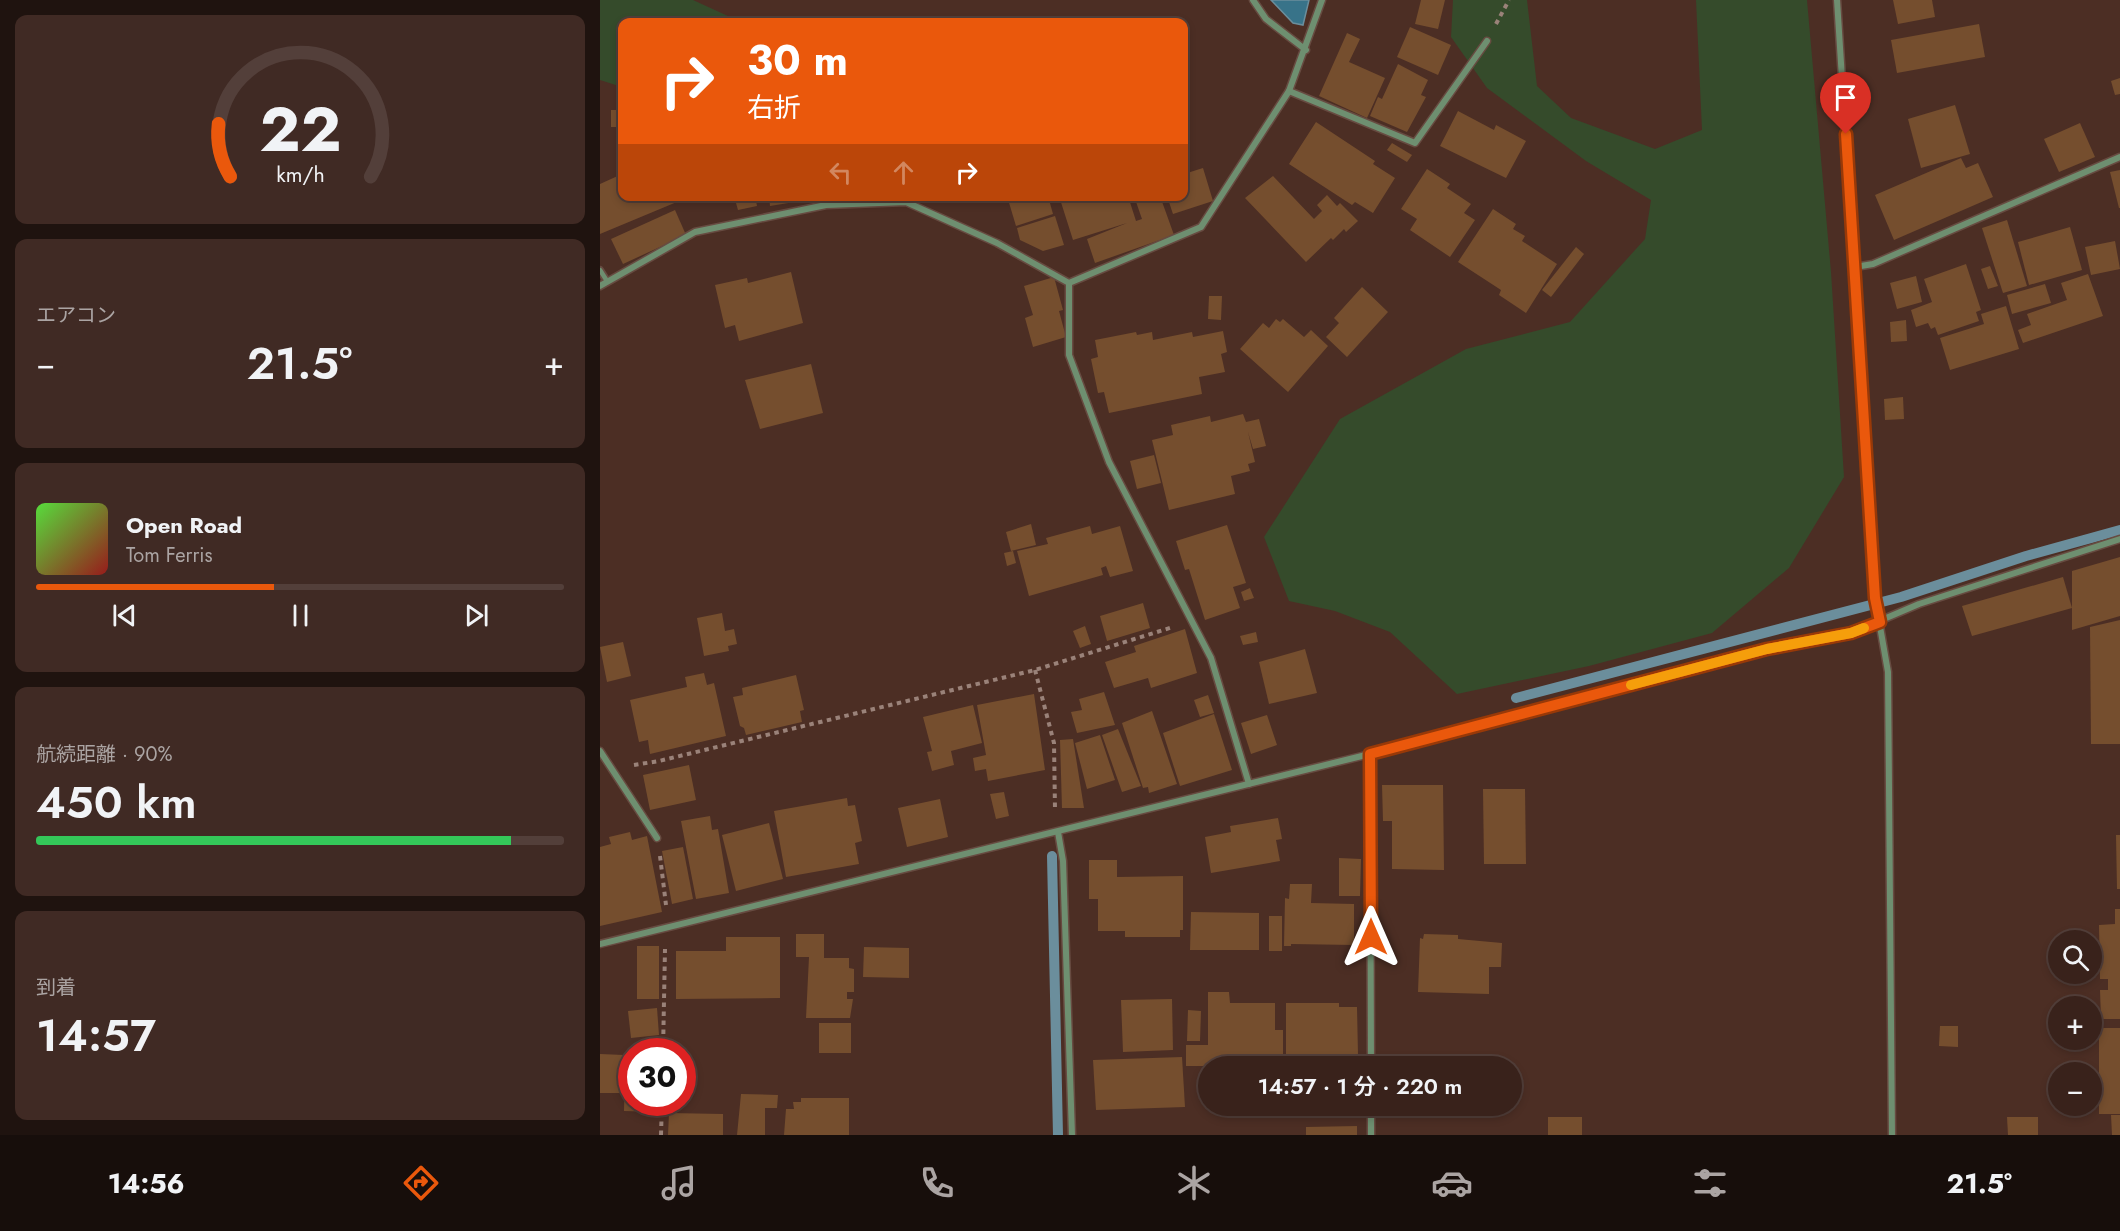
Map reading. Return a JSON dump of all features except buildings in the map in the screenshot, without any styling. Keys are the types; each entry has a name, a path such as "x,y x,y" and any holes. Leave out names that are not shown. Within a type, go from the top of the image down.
{"street":[{"path":"1253,0 1266,19 1306,50"},
{"path":"1069,283 1201,228 1289,91 1306,50 1322,0"},
{"path":"1837,0 1875,598 1888,672 1892,1135"},
{"path":"1289,91 1415,143 1487,41"},
{"path":"1855,267 1883,260 2120,157"},
{"path":"600,286 695,232 826,206 906,202 997,243 1069,283"},
{"path":"1069,283 1069,355 1109,462 1211,658 1249,784"},
{"path":"600,944 1370,754 1767,649 1851,633 1919,604 2120,539"},
{"path":"600,751 657,838"},
{"path":"1370,754 1371,1056"},
{"path":"1058,832 1063,861 1072,1135"},
{"path":"1371,1116 1371,1135"}],"lane":[{"path":"600,270 607,281"}],"path":[{"path":"609,768 659,761 1035,670 1191,621"},
{"path":"1035,670 1054,743 1055,811 1058,832"},
{"path":"657,838 666,905 663,1038"},
{"path":"661,1135 662,1116"}],"green space":[{"path":"600,0 693,0 732,18 618,18 618,86 600,80"},
{"path":"1453,0 1527,0 1537,86 1571,118 1655,149 1702,130 1696,0 1807,0 1831,272 1844,477 1789,568 1712,633 1589,666 1457,694 1390,632 1335,611 1289,601 1264,537 1340,419 1466,349 1570,322 1645,239 1651,200 1586,161 1487,88 1451,37"}],"water":[{"path":"1271,0 1309,0 1303,25 1293,23"}],"waterway":[{"path":"1516,698 1901,597 2026,556 2120,530"},
{"path":"1052,856 1058,1135"}],"slow traffic":[{"path":"1631,685 1767,649 1851,633 1864,628"}],"route":[{"path":"1371,937 1370,754 1767,649 1851,633 1880,622 1875,598 1846,134"}]}
